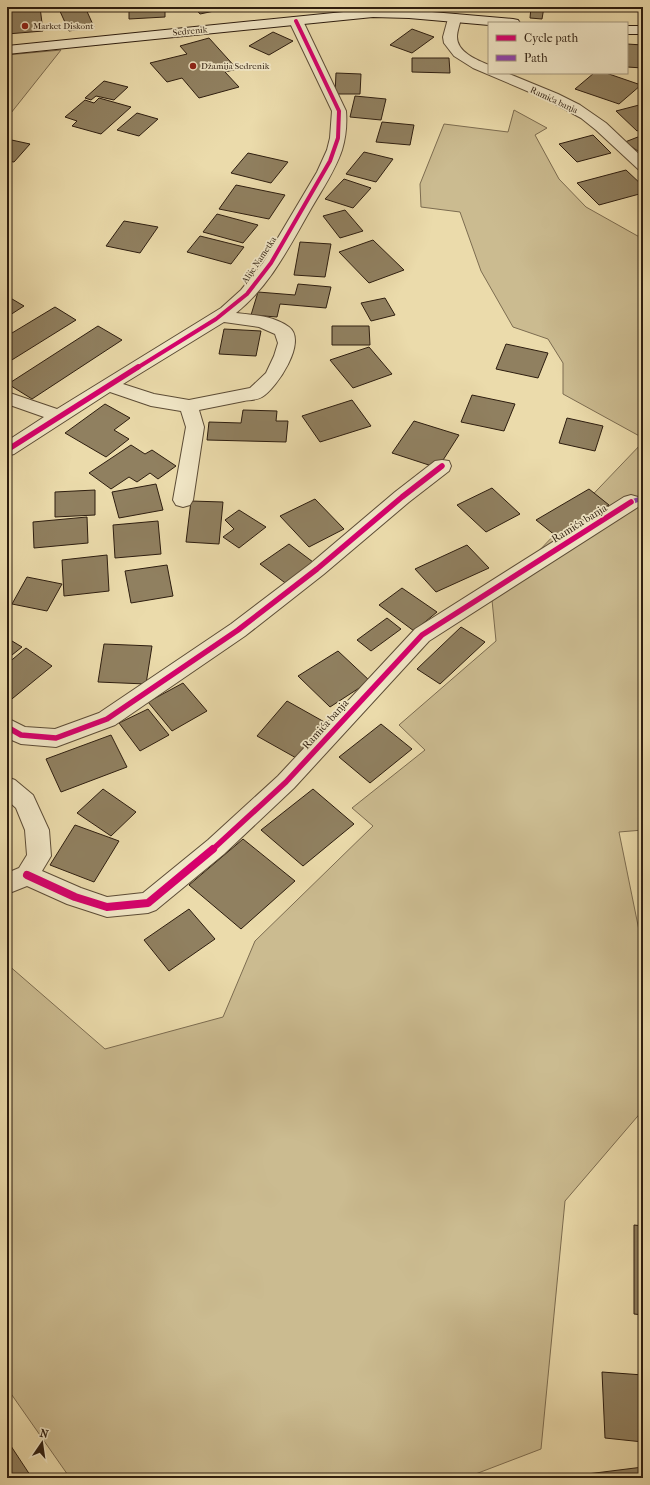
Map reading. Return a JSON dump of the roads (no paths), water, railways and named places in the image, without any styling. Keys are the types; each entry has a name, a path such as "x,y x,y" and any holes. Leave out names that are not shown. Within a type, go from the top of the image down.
{"street":[{"name":"Sedrenik","path":"7,50 296,21 374,10 501,22"},
{"path":"454,18 450,43 460,54 471,62 488,70"},
{"name":"Alije Nametka","path":"7,450 57,415 221,316 247,294 265,270 328,169 340,126 338,111 296,21"},
{"path":"628,30 643,30"},
{"name":"Ramića banja","path":"497,74 571,107 586,116 601,127 643,166"},
{"path":"108,385 151,400 189,406 256,393 273,376 283,356 287,344 283,331 263,322 221,316"},
{"path":"7,398 57,415"},
{"path":"183,500 195,427 189,406"},
{"path":"7,727 21,735 56,738 107,719 238,630 317,569 402,497 442,466"},
{"name":"Ramića banja","path":"17,879 107,907 148,903 216,847 286,782 422,635 631,502"},
{"path":"7,786 25,802 37,830 40,856 17,879"}],"place":[{"name":"Market Diskont","path":"25,26"},
{"name":"Džamija Sedrenik","path":"193,66"}]}
